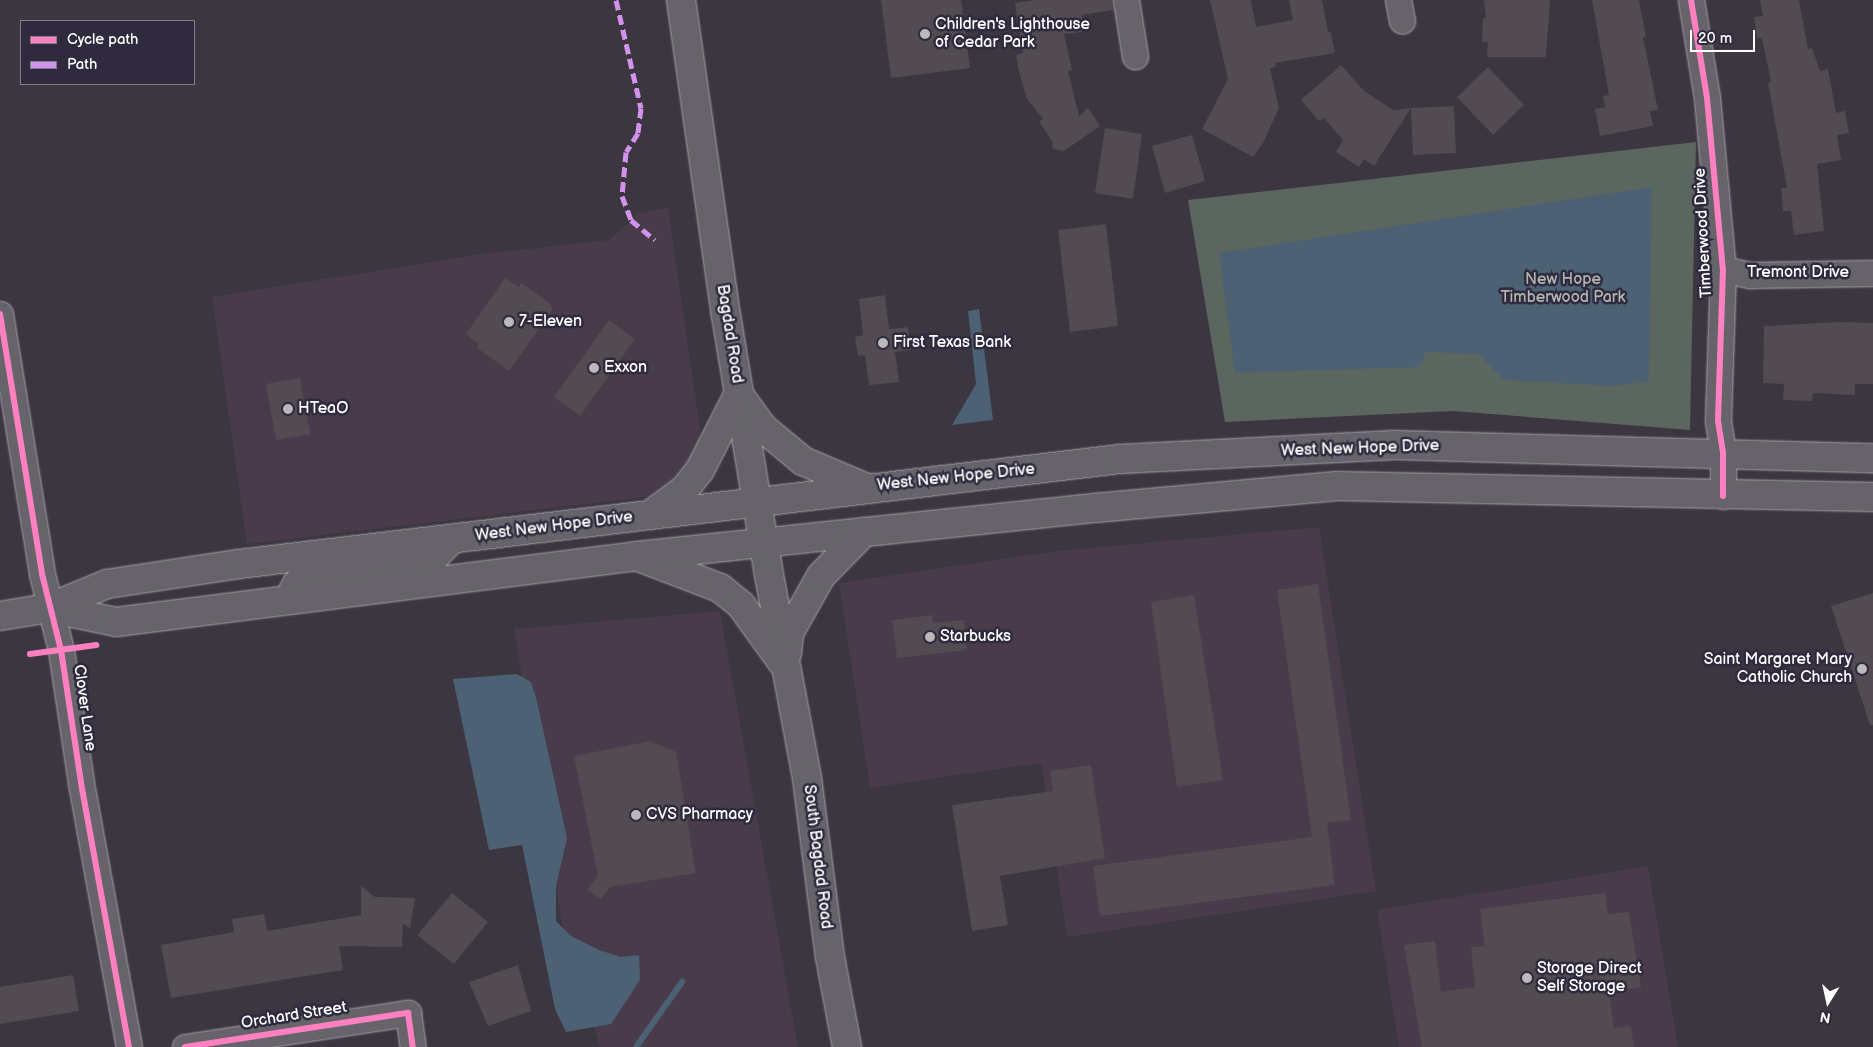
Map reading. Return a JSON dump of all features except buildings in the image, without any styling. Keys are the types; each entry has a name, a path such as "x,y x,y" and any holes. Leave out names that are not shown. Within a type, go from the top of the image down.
{"main road":[{"name":"Bagdad Road","path":"681,0 739,393 786,667"},
{"path":"649,515 686,488 700,470 739,393 762,427 803,461 867,488"},
{"name":"West New Hope Drive","path":"0,616 49,608 107,584 239,564 649,515 758,500 1120,459 1395,445 1723,452 1873,458"},
{"name":"West New Hope Drive","path":"49,608 116,622 637,556 1337,486 1723,496 1873,497"},
{"path":"786,667 789,633 821,576 864,532"},
{"path":"288,600 296,584 318,577 413,565 435,556 452,539"},
{"path":"637,556 720,588 741,605 786,667"},
{"name":"South Bagdad Road","path":"786,667 807,778 816,855 847,1047"}],"street":[{"path":"1126,0 1134,56"},
{"name":"Timberwood Drive","path":"1691,0 1708,98 1723,269 1718,421 1723,452 1723,496"},
{"name":"Tremont Drive","path":"1723,269 1750,275 1873,273"},
{"name":"Clover Lane","path":"0,314 49,608 61,650 81,783 129,1047"},
{"name":"Orchard Street","path":"185,1047 408,1013 413,1047"}],"shaded area":[{"path":"668,207 701,436 687,468 646,497 247,544 212,297 482,254 609,240 638,214"},
{"path":"1319,527 1376,891 1067,937 1041,763 870,788 839,583 1057,551"},
{"path":"720,611 798,1047 600,1047 562,924 514,629"},
{"name":"Storage Direct Self Storage","path":"1648,866 1678,1047 1399,1047 1377,910"}],"green space":[{"name":"New Hope Timberwood Park","path":"1696,142 1690,430 1453,411 1225,422 1188,200"}],"water":[{"path":"1652,187 1649,381 1615,386 1504,380 1478,354 1426,352 1419,367 1235,373 1219,253"},
{"path":"979,309 993,420 952,425 976,384 968,311"},
{"path":"517,674 531,682 536,697 567,838 556,886 556,921 571,936 599,950 621,957 639,955 640,980 611,1024 566,1032 555,1009 522,845 489,850 453,679"}],"waterway":[{"path":"636,1047 682,982"}],"marked path":[{"path":"616,0 641,108 638,133 626,152 622,196 631,220 655,240"}],"cycle path":[{"path":"1691,0 1707,98 1723,269 1718,421 1723,453 1723,496"},
{"path":"0,314 42,574 61,650 81,783 129,1047"},
{"path":"30,654 96,645"},
{"path":"185,1047 408,1013 413,1047"}],"place":[{"name":"Children's Lighthouse of Cedar Park","path":"925,34"},
{"name":"7-Eleven","path":"509,322"},
{"name":"First Texas Bank","path":"883,343"},
{"name":"Exxon","path":"594,368"},
{"name":"HTeaO","path":"288,409"},
{"name":"Starbucks","path":"930,637"},
{"name":"Saint Margaret Mary Catholic Church","path":"1862,669"},
{"name":"CVS Pharmacy","path":"636,815"},
{"name":"Storage Direct Self Storage","path":"1527,978"}]}
